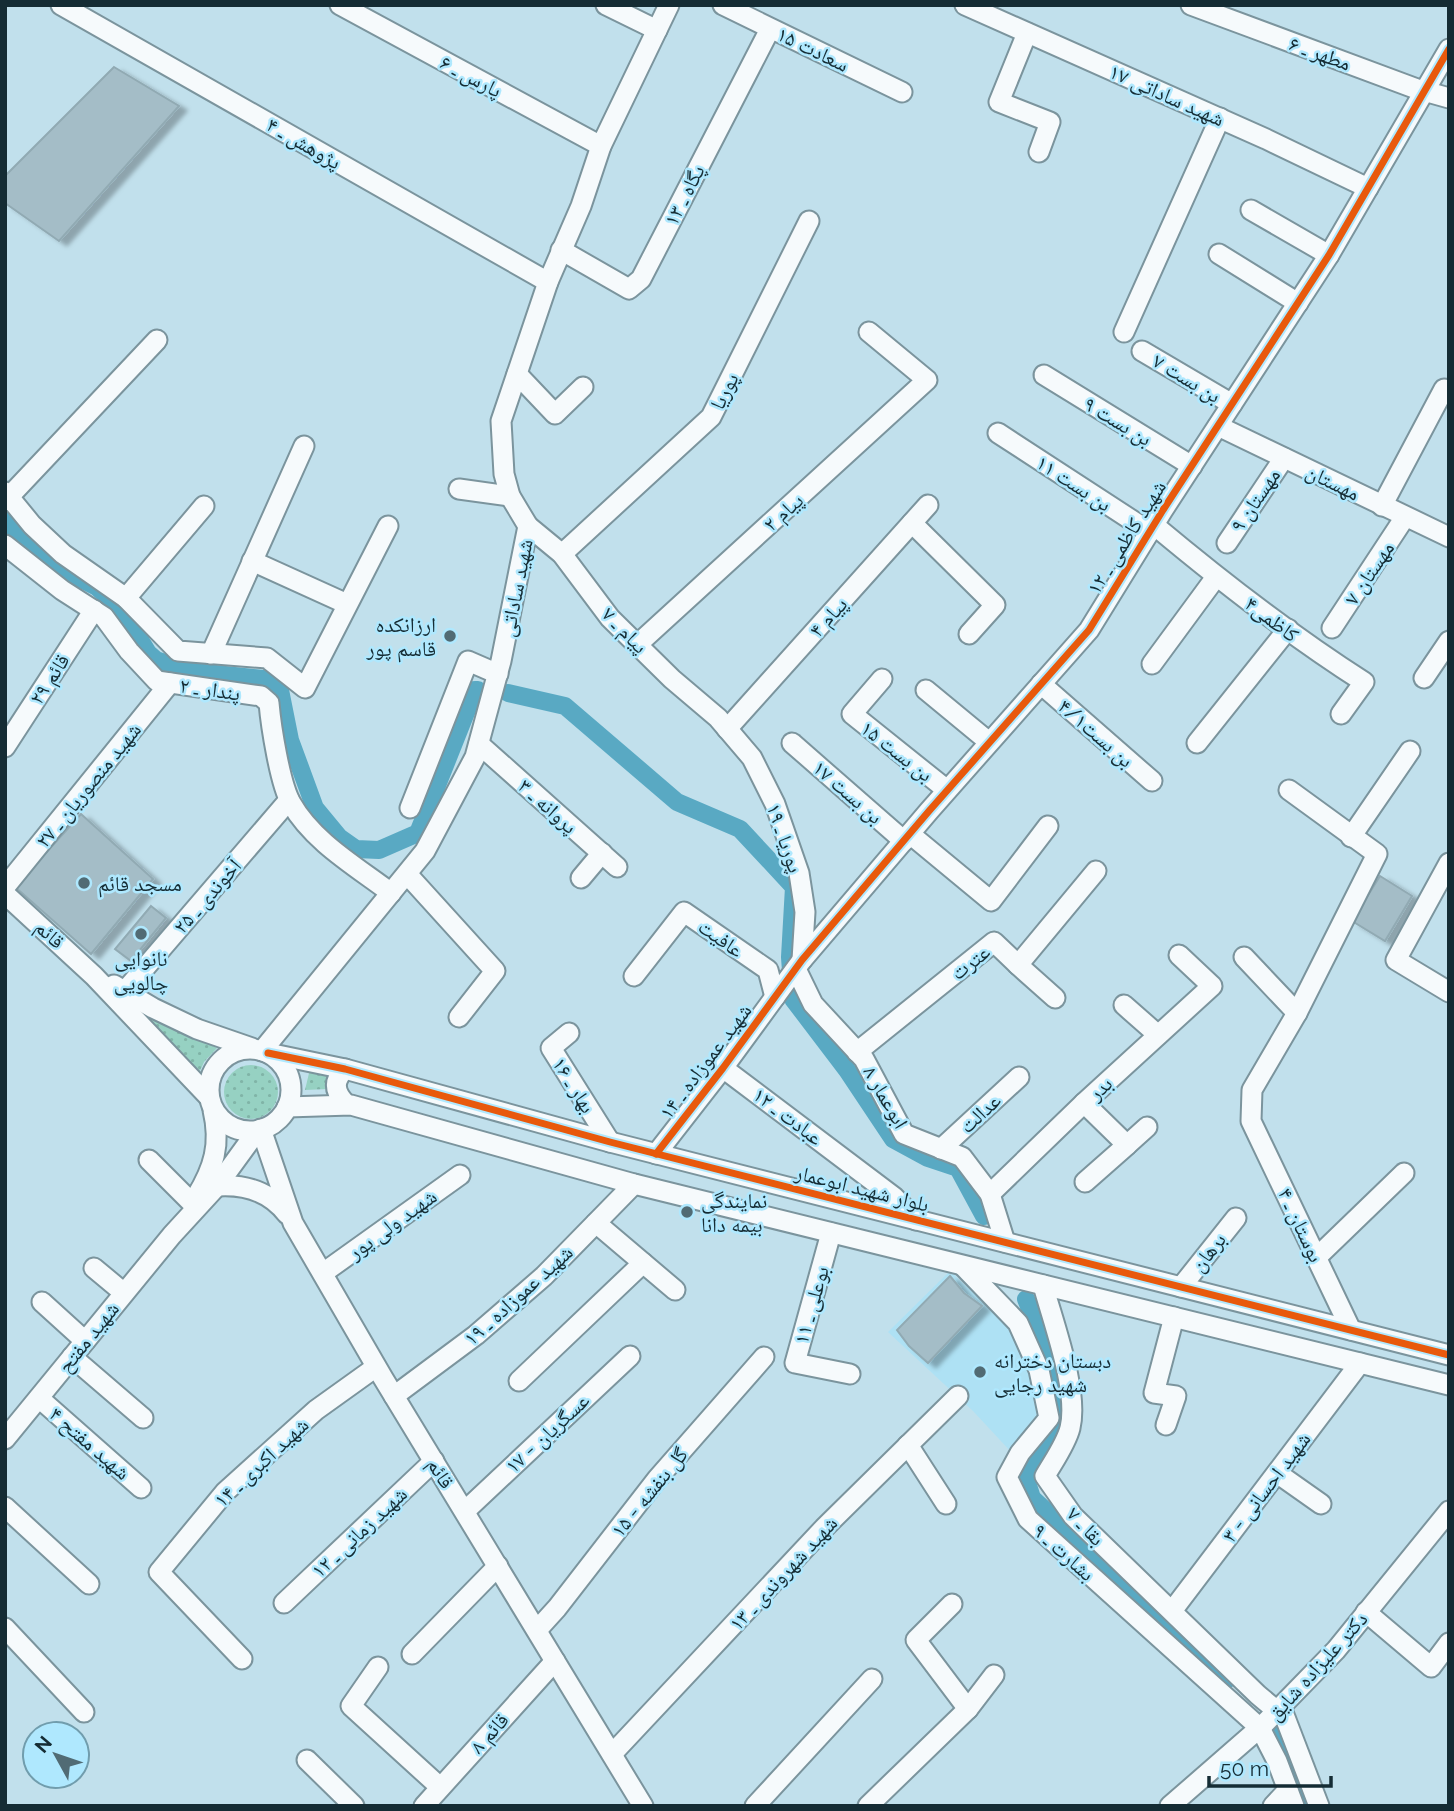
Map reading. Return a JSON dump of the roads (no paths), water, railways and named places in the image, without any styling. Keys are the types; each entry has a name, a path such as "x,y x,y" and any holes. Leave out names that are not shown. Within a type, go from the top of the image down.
{"street":[{"name":"پژوهش ـ ۴","path":"61,5 548,282"},
{"name":"پارس ـ ۶","path":"340,5 601,146"},
{"path":"606,5 657,30"},
{"name":"شهید ساداتی","path":"262,1051 425,851 475,757 498,674 528,526 510,496 504,474 501,421 548,282 581,206 601,146 669,5"},
{"name":"سعادت ۱۵","path":"723,5 902,93"},
{"name":"شهید ساداتی ۱۷","path":"965,5 1220,118 1368,188"},
{"name":"مطهر ـ ۶","path":"1191,5 1449,98"},
{"name":"پگاه ـ ۱۳","path":"561,250 629,289 641,279 770,29"},
{"path":"1027,33 999,102 1050,122 1039,152"},
{"name":"شهید کاظمی ـ ۱۲","path":"799,965 947,790 1089,630 1329,255 1449,50"},
{"path":"1124,332 1220,118"},
{"path":"1251,210 1329,255"},
{"name":"پوریا","path":"562,554 711,417 809,221"},
{"path":"1219,254 1298,303"},
{"name":"پیام ۲","path":"638,644 927,380 869,332"},
{"path":"157,340 7,496 62,554 126,598 177,651 267,659 305,688 388,526"},
{"name":"بن بست ۷","path":"1142,351 1232,404"},
{"path":"517,374 555,414 583,387"},
{"name":"بن بست ۹","path":"1044,376 1192,466"},
{"path":"1382,506 1444,389"},
{"name":"مهستان","path":"1218,426 1449,537"},
{"name":"بن بست ۱۱","path":"998,433 1152,529"},
{"path":"211,654 304,446"},
{"name":"مهستان ۹","path":"1227,543 1284,458"},
{"path":"459,489 510,496"},
{"name":"پیام ۴","path":"727,729 928,505"},
{"path":"126,598 204,506"},
{"name":"مهستان ۷","path":"1332,628 1405,517"},
{"path":"912,523 995,605 969,634"},
{"name":"پیام ـ ۷","path":"528,526 562,554 610,618 671,679 718,718 727,729"},
{"name":"کاظمی۴","path":"1152,529 1314,650 1364,682 1341,714"},
{"name":"پندار ـ ۲","path":"5,545 62,590 104,617 129,651 157,681 261,695 269,703 271,726 289,800 297,813 321,840 391,893"},
{"path":"253,561 347,604"},
{"path":"1152,664 1216,577"},
{"name":"قائم ۲۹","path":"5,747 94,610"},
{"path":"1197,743 1288,629"},
{"path":"1424,678 1449,642"},
{"path":"411,808 468,661 498,674"},
{"name":"بن بست ۱۵","path":"882,678 852,714 947,790"},
{"name":"شهید منصوریان ـ ۲۷","path":"5,887 170,683"},
{"name":"بن بست۴/۱","path":"1041,684 1152,781"},
{"path":"926,690 989,742"},
{"name":"پوریا ـ ۱۹","path":"727,729 752,758 775,804 799,873 804,912 799,965"},
{"name":"بن بست ۱۷","path":"792,743 907,837 991,901 1048,826"},
{"name":"پروانه ـ ۳","path":"479,744 617,867"},
{"path":"1351,837 1410,751"},
{"path":"1244,957 1297,1013 1377,854 1289,790"},
{"name":"آخوندی ـ ۲۵","path":"125,991 289,800"},
{"path":"581,878 602,853"},
{"path":"1449,863 1396,960 1449,992"},
{"name":"عترت","path":"857,1052 994,942 1018,965 1096,871"},
{"path":"407,874 495,971 458,1017"},
{"name":"قائم","path":"5,894 94,975"},
{"name":"عافیت","path":"634,976 684,912 768,970 778,993"},
{"name":"بدر","path":"990,1194 1084,1103 1212,986 1179,955"},
{"name":"شهید عموزاده ـ ۱۴","path":"656,1154 799,965"},
{"name":"ابوعمار ۸","path":"799,965 813,1004 864,1059 904,1134 962,1157 990,1194 1005,1242"},
{"path":"1018,965 1055,998"},
{"path":"94,975 211,1102 220,1120 244,1131 259,1130"},
{"name":"بلوار شهید ابوعمار","path":"94,975 197,1029 262,1051 345,1069 656,1154 1449,1355"},
{"path":"1124,1005 1158,1035"},
{"name":"بوستان ـ ۴","path":"1297,1013 1252,1090 1251,1121 1351,1330"},
{"name":"بهار ـ ۱۶","path":"569,1033 551,1048 610,1142"},
{"path":"243,1049 262,1051 279,1060 290,1082 291,1095 287,1107 280,1118 259,1130 217,1186 172,1235 214,1163 217,1142 209,1083 213,1071 221,1060 243,1049"},
{"name":"عبادت ـ ۱۲","path":"723,1068 894,1197 916,1220"},
{"path":"345,1069 338,1076 335,1086 338,1096 345,1103"},
{"name":"عدالت","path":"941,1149 1019,1077"},
{"path":"287,1107 345,1103 634,1184 1449,1385"},
{"path":"1084,1103 1127,1145"},
{"path":"1085,1182 1147,1127"},
{"name":"قائم","path":"259,1130 293,1223 376,1367 643,1806"},
{"path":"149,1160 192,1203"},
{"path":"1316,1258 1404,1173"},
{"name":"شهید ولی پور","path":"323,1273 460,1175"},
{"name":"شهید عموزاده ـ ۱۹","path":"394,1396 485,1326 544,1276 634,1184"},
{"path":"217,1186 232,1185 261,1192 274,1200 293,1223"},
{"name":"برهان","path":"1181,1287 1236,1218"},
{"path":"596,1223 675,1290"},
{"name":"بوعلی ـ ۱۱","path":"831,1233 795,1363 850,1374"},
{"name":"شهید مفتح","path":"5,1439 172,1235"},
{"path":"519,1381 643,1263"},
{"name":"بشارت ـ ۹","path":"963,1265 1018,1323 1039,1370 1049,1418 1020,1453 1007,1477 1028,1520 1260,1728"},
{"path":"94,1268 124,1293"},
{"name":"بقا ـ ۷","path":"1043,1285 1065,1367 1071,1402 1070,1429 1045,1476 1073,1516 1258,1695 1279,1709"},
{"path":"42,1302 85,1341"},
{"path":"1166,1425 1176,1396 1154,1393 1174,1317"},
{"name":"عسگریان - ۱۷","path":"465,1511 630,1356"},
{"path":"72,1357 143,1418"},
{"name":"گل بنفشه - ۱۵","path":"537,1630 657,1479 764,1357"},
{"name":"شهید احسانی - ۳","path":"1172,1611 1360,1363"},
{"name":"شهید اکبری ـ ۱۴","path":"242,1659 159,1572 225,1492 316,1410 376,1367"},
{"name":"شهید شهروندی ـ ۱۳","path":"612,1754 824,1528 958,1396"},
{"name":"شهید مفتح ۴","path":"39,1398 141,1488"},
{"path":"908,1445 946,1504"},
{"name":"شهید زمانی ـ ۱۲","path":"284,1603 434,1461"},
{"path":"1277,1473 1321,1504"},
{"path":"5,1507 89,1584"},
{"name":"دکتر علیزاده شایق","path":"1170,1806 1260,1728 1336,1650 1449,1511"},
{"path":"412,1654 498,1566"},
{"path":"952,1604 916,1640 968,1709"},
{"path":"1366,1612 1431,1667 1449,1643"},
{"path":"5,1628 84,1712"},
{"name":"قائم ۸","path":"425,1806 555,1661"},
{"path":"378,1667 351,1706 440,1787"},
{"path":"868,1806 968,1709 994,1675"},
{"path":"755,1806 872,1679"},
{"path":"1279,1709 1319,1806"},
{"path":"1260,1728 1291,1798 1273,1806"},
{"path":"307,1760 354,1806"}],"waterway":[{"path":"5,516 17,533 71,574 97,587 121,609 148,653 156,660 188,671 263,679 280,690 290,740 315,808 339,837 356,849 379,850 418,833 475,690 478,690"},
{"path":"508,693 565,706 677,802 740,829 794,887 790,957 793,999 847,1070 893,1139 928,1158 958,1168 984,1216"},
{"path":"1026,1299 1063,1405 1061,1422 1046,1437 1025,1476 1032,1498 1228,1679"},
{"path":"1277,1729 1307,1799"}],"place":[{"name":"ارزانکده قاسم پور","path":"450,636"},
{"name":"مسجد قائم","path":"84,883"},
{"name":"نانوایی چالویی","path":"141,934"},
{"name":"نمایندگی بیمه دانا","path":"687,1212"},
{"name":"دبستان دخترانه شهید رجایی","path":"980,1372"}]}
